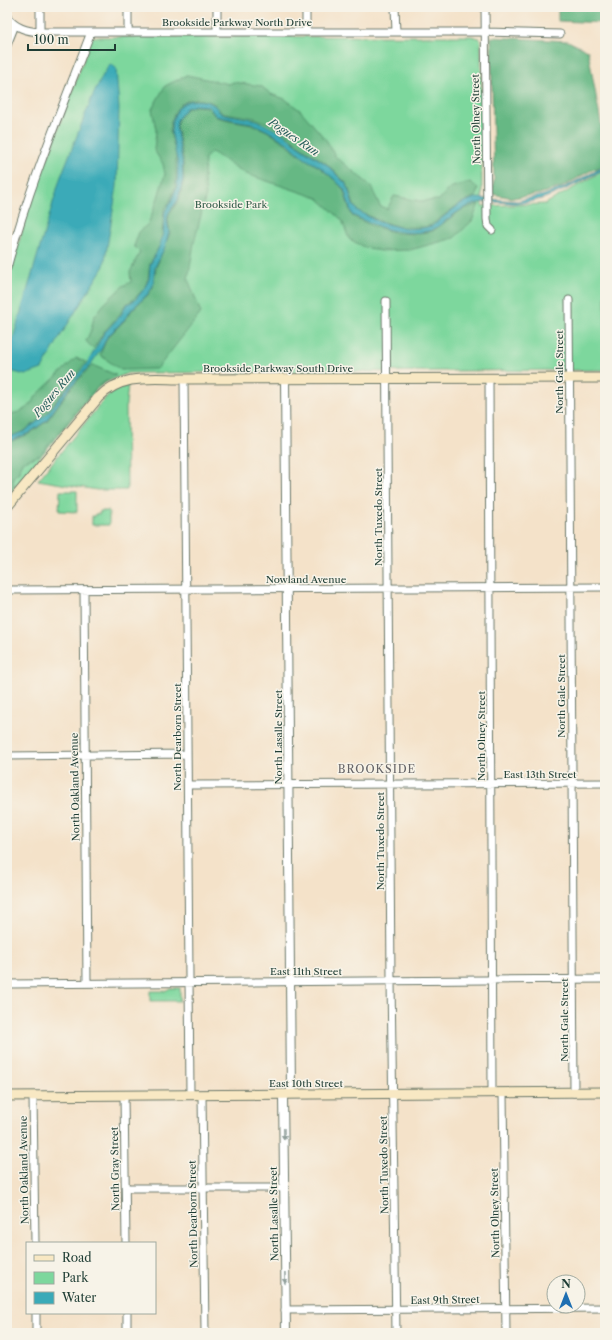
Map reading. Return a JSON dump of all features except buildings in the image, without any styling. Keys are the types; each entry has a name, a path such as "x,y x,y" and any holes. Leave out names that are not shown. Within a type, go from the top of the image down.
{"main road":[{"name":"Brookside Parkway South Drive","path":"7,507 105,390 129,380 184,378 605,378"},
{"name":"East 10th Street","path":"7,1096 605,1092"}],"street":[{"path":"40,7 40,32"},
{"path":"128,7 128,32"},
{"path":"217,7 217,32"},
{"path":"306,7 306,31"},
{"path":"396,7 396,32"},
{"name":"North Olney Street","path":"485,7 486,207 488,226 492,230"},
{"path":"7,45 15,26 8,19"},
{"name":"Brookside Parkway North Drive","path":"15,26 28,31 40,32 306,31 560,34"},
{"path":"7,268 18,227 33,183 91,32"},
{"name":"North Gale Street","path":"569,300 574,1092"},
{"name":"North Tuxedo Street","path":"386,301 391,981 396,1333"},
{"name":"North Dearborn Street","path":"184,378 190,1095"},
{"name":"North Olney Street","path":"489,378 492,1093"},
{"name":"North Lasalle Street","path":"285,379 290,981 284,1188 286,1333"},
{"name":"Nowland Avenue","path":"7,590 605,587"},
{"name":"North Oakland Avenue","path":"84,590 87,983"},
{"path":"7,756 187,754"},
{"name":"East 13th Street","path":"188,785 605,783"},
{"name":"East 11th Street","path":"7,984 605,979"},
{"name":"North Olney Street","path":"503,1093 506,1333"},
{"name":"North Dearborn Street","path":"202,1095 205,1333"},
{"name":"North Oakland Avenue","path":"33,1096 35,1242"},
{"name":"North Gray Street","path":"124,1096 126,1242"},
{"path":"126,1188 284,1188"},
{"name":"East 9th Street","path":"286,1310 605,1308"},
{"path":"36,1314 36,1333"},
{"path":"127,1314 127,1333"}],"green space":[{"path":"605,7 605,23 558,21 558,9"},
{"name":"Brookside Park","path":"472,36 479,38 481,41 482,206 545,204 605,170 605,370 128,373 107,382 98,388 7,497 7,284 27,214 92,37"},
{"path":"491,37 568,41 588,51 605,146 605,165 590,171 562,187 539,194 513,198 492,194 494,179"},
{"path":"187,75 229,84 233,82 261,86 271,94 285,99 301,111 327,141 335,156 371,186 380,206 387,209 394,196 420,201 439,200 449,188 470,182 478,188 476,196 459,204 431,225 425,227 400,227 380,221 358,211 354,205 347,184 326,163 298,145 288,135 255,118 220,111 217,106 211,102 198,99 189,100 181,104 176,110 171,121 170,131 176,154 176,185 170,201 164,210 162,235 159,247 150,264 148,279 144,289 134,299 125,305 120,314 104,332 93,349 86,341 91,330 94,317 104,304 123,286 131,282 130,272 140,252 134,246 139,232 148,224 165,174 163,164 154,150 156,130 152,109 165,86"},
{"path":"195,106 207,107 216,117 251,124 267,131 288,145 335,180 343,189 352,216 370,225 396,233 414,234 433,231 461,210 479,204 472,221 454,238 410,250 380,251 364,247 349,239 342,220 318,198 246,174 212,152 205,158 204,180 206,195 194,243 188,279 201,313 157,369 121,370 100,355 107,338 126,319 132,310 148,295 153,287 156,268 170,233 168,219 170,213 179,200 184,179 183,158 177,127 178,119 186,109"},
{"path":"76,358 86,362 51,407 30,427 7,437 7,415 19,412 28,407 38,394"},
{"path":"92,365 116,375 97,387 40,455 22,462 19,472 13,477 14,487 7,495 7,443 29,434 47,421 70,389"},
{"path":"128,385 126,404 127,490 97,490 38,480 107,396 117,389"},
{"path":"60,491 77,491 77,512 59,511"},
{"path":"100,511 109,511 109,525 92,525 92,516 95,516 95,514 100,514"},
{"path":"170,988 180,988 180,1001 150,1001 150,991 165,991"}],"water":[{"path":"110,64 116,68 119,108 117,186 104,266 61,335 42,369 25,375 7,370 7,359 60,179 92,97"},
{"path":"189,101 202,101 210,103 217,108 219,112 256,120 287,136 297,145 326,164 347,185 353,205 358,211 379,222 406,229 432,226 460,204 475,198 517,201 544,195 563,188 605,166 605,169 564,190 543,198 521,203 478,203 460,211 433,230 413,233 395,231 369,223 352,215 344,189 335,180 320,167 304,158 289,144 268,131 252,123 216,116 208,106 195,105 186,108 177,120 176,127 182,159 183,180 178,200 169,212 167,219 169,232 165,247 155,267 153,286 148,294 132,309 125,319 107,337 102,348 91,364 69,389 46,421 29,433 7,442 7,438 25,431 46,415 88,362 104,333 121,315 126,305 135,300 144,289 149,279 150,265 163,235 165,211 171,202 177,186 178,165 171,131 172,121 181,105"}],"district":[{"name":"BROOKSIDE","path":"377,769"}],"water label":[{"name":"Pogues Run","path":"294,137"},
{"name":"Pogues Run","path":"54,393"}]}
